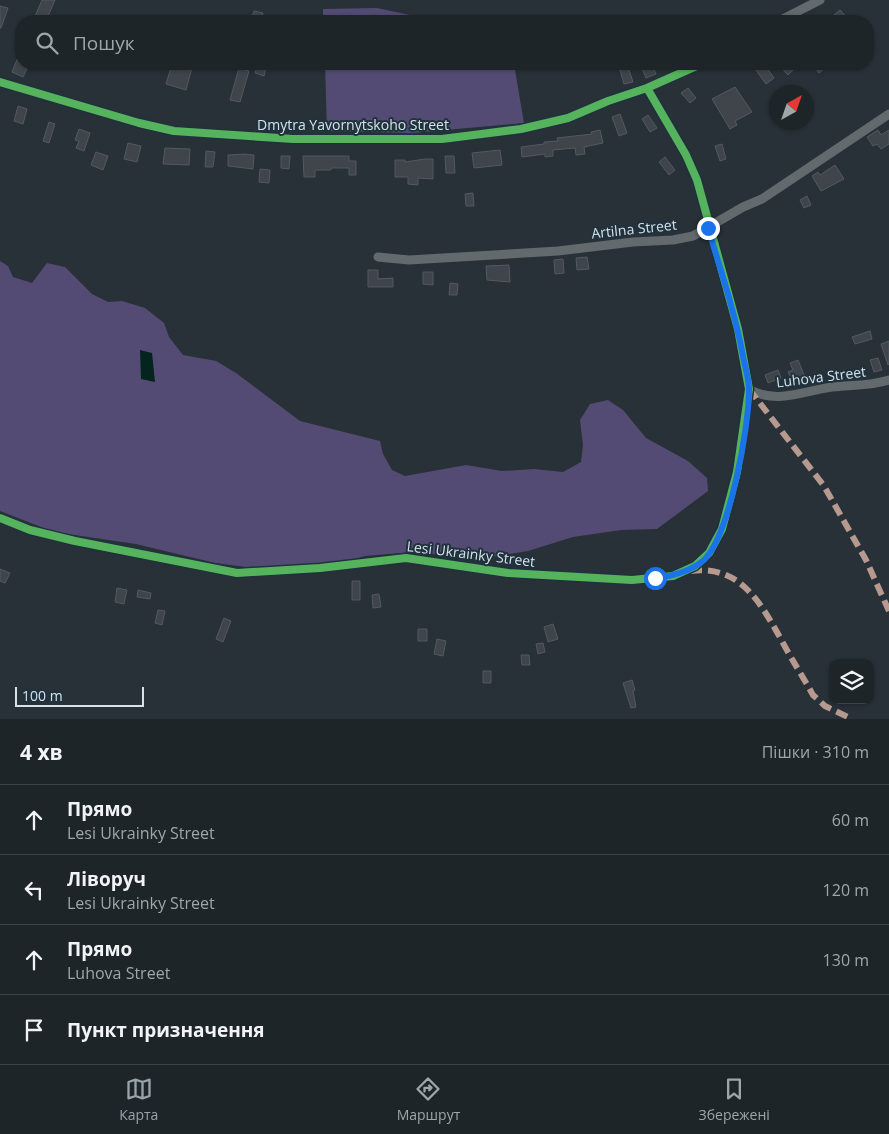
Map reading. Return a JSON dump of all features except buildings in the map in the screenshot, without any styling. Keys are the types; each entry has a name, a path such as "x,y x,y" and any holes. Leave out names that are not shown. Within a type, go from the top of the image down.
{"street":[{"path":"791,15 820,0"},
{"name":"Dmytra Yavornytskoho Street","path":"0,82 139,123 174,130 293,139 442,139 521,129 568,118 608,101 647,88 687,70"},
{"path":"647,88 686,155 696,180 738,329 749,389"},
{"name":"Artilna Street","path":"378,257 409,260 558,251 633,242 673,240 693,236 743,206 762,199 889,114"},
{"name":"Luhova Street","path":"749,389 760,396 786,397 833,387 876,384 889,380"},
{"name":"Lesi Ukrainky Street","path":"0,518 30,530 75,541 237,573 320,568 406,558 508,573 632,580 674,576 703,560 715,545 722,529 737,472 749,389"}],"shaded area":[{"path":"377,8 410,15 323,15 323,9"},
{"path":"325,70 515,70 524,123 412,133 327,131"},
{"path":"0,261 8,266 13,277 32,283 47,263 65,267 92,294 108,302 122,301 145,308 164,323 169,337 183,355 216,361 236,373 300,421 380,441 383,454 392,470 405,476 466,465 502,471 534,469 563,472 581,462 583,445 580,420 590,404 608,400 623,410 646,438 688,461 707,478 708,491 657,529 621,530 573,537 528,551 479,559 413,552 365,556 343,562 246,567 215,563 136,544 54,532 0,511"},
{"path":"140,350 152,353 155,382 141,379"}],"marked path":[{"path":"749,389 824,486 866,560 889,611"},
{"path":"690,571 708,570 723,574 736,580 747,590 766,613 813,695 825,706 852,719"}],"cycle path":[{"path":"0,82 139,123 174,131 293,139 442,139 521,129 568,118 608,101 647,88 688,70"},
{"path":"0,518 30,530 75,541 237,573 320,568 406,558 508,573 632,580 673,576 695,566 709,553 722,529 737,472 749,389 738,329 697,180 686,155 647,88"}],"route":[{"path":"655,578 674,576 695,566 709,554 715,545 729,505 744,438 749,389 738,329 708,228"}]}
